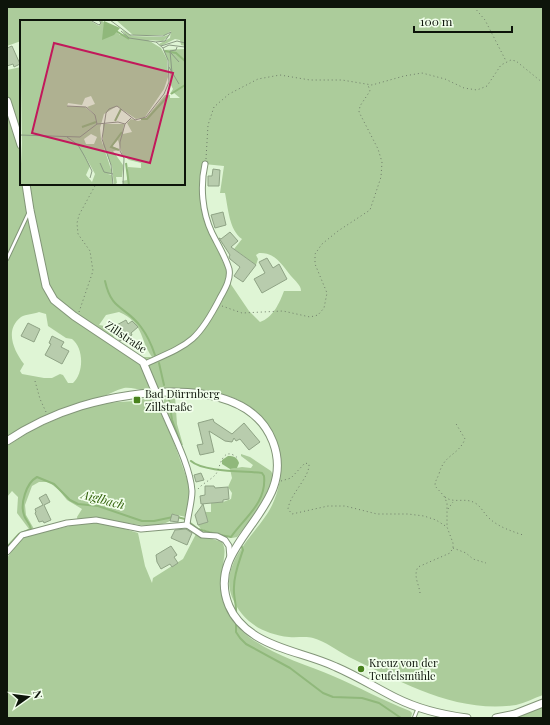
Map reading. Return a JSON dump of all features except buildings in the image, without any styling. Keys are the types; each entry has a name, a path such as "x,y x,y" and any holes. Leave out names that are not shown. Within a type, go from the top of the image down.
{"main road":[{"path":"7,101 20,142"},
{"name":"Zillstraße","path":"26,185 30,210 49,293 54,300 77,318 145,364 156,393"},
{"path":"7,441 50,418 98,401 119,397 156,393 177,393 215,397 242,406 251,412 266,430 272,441 277,464 275,482 269,499 230,559 224,578 226,597 235,616 248,630 269,642 337,667 396,698 418,707 442,714 467,718"},
{"path":"496,718 515,714 543,703"}],"street":[{"path":"145,364 192,341 201,332 228,283 230,274 225,258 211,231 205,212 202,182 205,164"},
{"name":"Zillstraße","path":"156,393 190,481 192,493 188,523"},
{"path":"7,552 22,535 70,522 103,521 141,529 188,523 202,534 217,536 234,544 242,539"},
{"path":"228,542 230,559"}],"lane":[{"path":"7,259 30,210"},
{"path":"414,718 418,707"}],"path":[{"path":"474,7 485,20 506,61"},
{"path":"205,164 208,125 214,107 223,98 242,86 265,77 280,75 310,80 342,80 368,85 422,73 445,79 464,88 477,90 487,86 497,69 506,61 516,61 543,83"},
{"path":"214,310 226,306 242,313 283,311 310,317 318,315 324,308 327,293 314,264 315,254 326,240 370,210 381,177 382,162 378,149 359,112 360,106 370,90 368,85"},
{"path":"77,318 93,271 90,250 78,234 77,223 79,215 95,185"},
{"path":"35,381 40,399 50,418"},
{"path":"455,422 465,439 462,445 440,466 435,486 444,496 453,501 468,501 475,503 489,518 499,525 523,534"},
{"path":"196,491 216,475 222,458 232,455 239,459"},
{"path":"275,482 280,482 291,478 305,462 309,464 307,471 289,502 288,509 292,514 328,506 345,506 377,514 408,514 424,516 436,520 447,527"},
{"path":"444,496 448,510"},
{"path":"420,593 415,572 418,567 450,553 453,548 452,537 447,527 446,519 448,510 453,501"},
{"path":"453,548 466,553 473,559 486,563"}],"shaded area":[{"path":"7,7 543,7 543,695 516,705 494,707 472,705 451,700 409,686 349,657 318,639 307,637 289,637 271,633 262,630 248,620 236,606 232,597 229,586 230,575 238,554 265,517 274,501 280,482 281,462 277,443 267,424 254,410 239,400 221,394 203,391 144,390 124,388 52,414 29,424 7,437 7,70 20,67 20,185 185,185 185,20 20,20 20,41 7,46","holes":["204,164 224,166 220,193 225,193 228,211 234,230 242,239 234,249 256,265 258,259 256,255 259,253 265,253 274,257 298,283 301,291 284,291 278,305 269,317 260,322 249,311 230,283 216,311 203,331 185,346 157,361 154,357 176,348 193,336 214,308 223,287 226,277 226,269 207,225 202,170","39,312 46,314 48,326 66,338 72,339 79,348 81,367 77,379 73,383 68,383 63,375 60,374 52,378 44,378 22,374 20,371 24,364 14,347 12,340 13,328 21,317","119,312 127,316 137,326 152,357 140,357 115,340 110,327 99,325 106,315"]},
{"path":"175,396 177,424 183,445 180,445 164,407 164,399 166,397"},
{"path":"153,397 172,437 188,482 190,494 186,517 172,514 170,521 166,523 139,525 129,523 125,529 138,533 145,566 152,583 153,578 183,559 196,534 222,542 225,552 222,583 223,598 233,621 244,633 272,651 333,676 410,711 412,713 411,718 7,718 7,558 23,537 78,524 77,517 82,509 67,500 59,490 49,482 39,482 32,486 25,505 26,515 34,529 29,529 17,513 18,497 12,491 7,497 7,446 34,429 73,412 104,403 135,401"},
{"path":"241,454 250,457 271,471 273,475 267,495 262,505 237,537 232,538 201,529 198,525 208,522 205,512 211,512 211,503 223,502 231,499 232,493 228,487 232,478 230,469 242,467 251,468 253,465 241,456"},
{"path":"228,456 237,459 239,463 237,468 230,469 222,464 222,460"},
{"path":"543,707 543,718 516,718 540,708"}],"waterway":[{"path":"105,281 111,298 141,327 155,355"},
{"path":"159,363 164,385"},
{"path":"169,400 172,420 180,442"},
{"path":"191,461 197,465 214,469 262,473 264,476 262,494 254,510 231,537 220,535"},
{"name":"Aiglbach","path":"7,547 19,534 31,529 23,510 23,500 30,484 37,477 54,484 70,500 78,504 98,506 142,521 154,521 173,517"},
{"name":"Aiglbach","path":"177,517 185,519 198,529 216,534"},
{"path":"236,615 234,582 243,550 242,547"},
{"path":"236,621 236,632 246,644 290,668 323,693 333,697 362,698 379,703 401,718"}],"place":[{"name":"Bad Dürrnberg Zillstraße","path":"137,400"},
{"name":"Kreuz von der Teufelsmühle","path":"361,669"}]}
